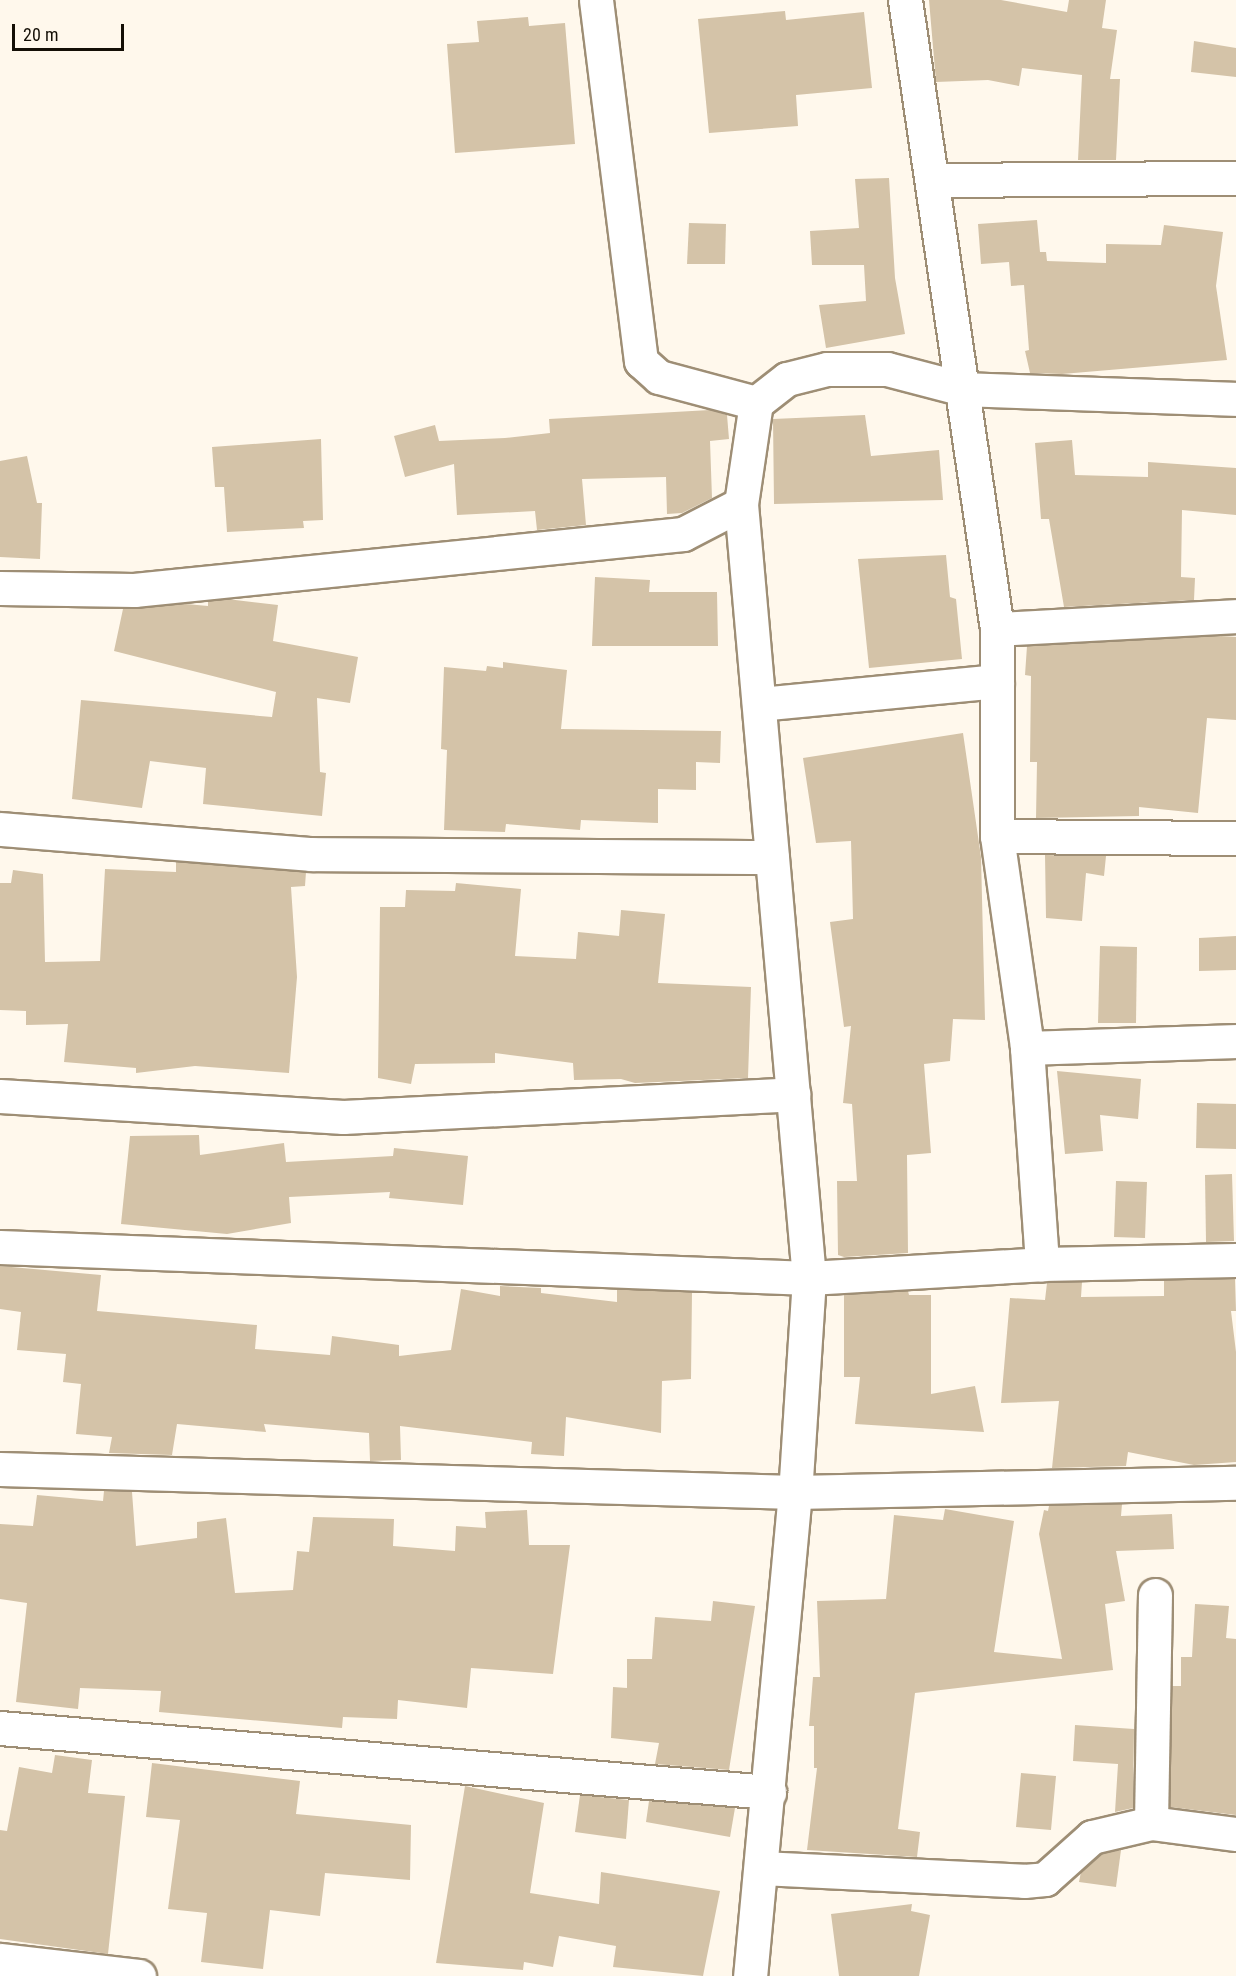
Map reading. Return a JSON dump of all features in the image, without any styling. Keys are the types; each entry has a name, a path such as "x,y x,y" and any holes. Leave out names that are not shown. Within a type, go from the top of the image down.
{"street":[{"path":"596,0 641,362 659,377 756,403"},
{"path":"905,0 997,628 997,836 1027,1048 1042,1264"},
{"path":"932,180 1236,178"},
{"path":"750,1976 770,1792 795,1492 809,1278 741,504 756,403 787,379 827,369 886,369 963,389 1236,399"},
{"path":"0,588 134,590 683,534 741,504"},
{"path":"997,628 1236,616"},
{"path":"759,704 997,681"},
{"path":"0,829 310,854 772,857"},
{"path":"997,836 1236,838"},
{"path":"1027,1048 1236,1041"},
{"path":"0,1096 343,1117 793,1094"},
{"path":"0,1247 809,1278 1042,1264 1236,1260"},
{"path":"0,1469 795,1492 1236,1483"},
{"path":"1150,1823 1155,1595"},
{"path":"0,1728 770,1792"},
{"path":"761,1868 966,1880 1045,1879 1092,1837 1150,1823 1236,1834"},
{"path":"0,1960 139,1976"}],"building":[{"path":"929,0 1001,0 1067,12 1069,0 1106,0 1102,28 1117,30 1110,79 1120,79 1116,160 1078,160 1082,75 1022,68 1019,86 988,80 936,82"},
{"path":"785,11 786,20 864,12 872,88 796,95 798,126 709,133 698,19"},
{"path":"528,17 529,26 565,23 575,144 455,153 447,44 479,42 477,21"},
{"path":"1194,41 1236,48 1236,77 1191,72"},
{"path":"889,178 895,278 905,334 826,348 819,305 866,301 864,265 812,265 810,231 859,228 855,179"},
{"path":"1037,220 1040,252 1046,252 1047,261 1106,263 1106,244 1161,245 1164,225 1223,232 1216,286 1227,360 1062,374 1030,373 1025,351 1029,350 1024,285 1011,286 1009,262 981,264 978,224"},
{"path":"689,223 726,224 725,264 687,264"},
{"path":"710,410 727,415 729,439 710,441 712,498 682,513 667,514 666,477 582,479 586,525 537,530 535,511 457,515 454,464 405,477 394,436 435,425 439,441 505,438 550,433 549,419"},
{"path":"865,415 871,456 939,450 943,500 774,504 773,419"},
{"path":"321,439 323,520 303,521 304,528 227,532 224,487 215,487 212,447"},
{"path":"1072,440 1075,475 1148,477 1148,462 1236,468 1236,515 1182,510 1181,577 1195,578 1194,600 1064,607 1049,519 1041,519 1035,443"},
{"path":"27,456 37,503 42,503 40,559 0,557 0,461"},
{"path":"946,555 950,597 956,599 962,659 869,668 858,559"},
{"path":"595,577 650,580 649,592 717,592 718,646 592,646"},
{"path":"227,599 278,605 273,641 358,657 350,703 317,698 320,772 326,773 322,816 203,804 206,768 150,761 142,808 72,799 81,700 272,717 276,692 114,651 123,609 186,604 208,606 208,601"},
{"path":"1236,637 1236,720 1207,718 1198,813 1139,807 1139,816 1036,818 1037,762 1030,762 1031,676 1025,675 1027,646"},
{"path":"503,662 567,670 561,729 721,731 720,763 696,762 696,790 658,789 658,823 581,820 580,830 506,824 505,832 444,830 447,750 441,749 444,667 486,671 487,666 503,668"},
{"path":"963,733 981,857 985,1020 953,1019 950,1061 924,1064 931,1153 907,1155 908,1253 844,1257 838,1255 837,1181 857,1181 852,1104 843,1103 851,1026 844,1027 830,922 853,919 851,841 816,843 803,758"},
{"path":"1045,855 1106,856 1104,876 1086,873 1082,921 1046,918"},
{"path":"176,862 306,872 305,886 291,887 297,977 289,1073 195,1066 136,1073 136,1068 64,1062 68,1024 26,1025 26,1011 0,1010 0,883 11,883 13,870 43,874 45,962 100,961 105,869 176,872"},
{"path":"456,883 521,889 515,956 576,959 578,932 619,936 621,910 665,914 658,983 751,987 748,1078 635,1083 621,1079 574,1080 573,1063 495,1053 495,1063 415,1064 411,1084 378,1078 380,907 405,907 406,890 455,891"},
{"path":"1236,936 1236,970 1199,971 1199,938"},
{"path":"1100,946 1137,947 1136,1023 1098,1023"},
{"path":"1057,1071 1141,1079 1138,1119 1100,1115 1103,1151 1065,1154"},
{"path":"1197,1103 1236,1104 1236,1149 1196,1148"},
{"path":"199,1135 200,1155 284,1143 286,1162 393,1156 394,1148 468,1156 463,1205 389,1198 390,1192 289,1197 291,1223 227,1234 121,1224 130,1136"},
{"path":"1232,1174 1234,1241 1206,1242 1205,1175"},
{"path":"1116,1181 1147,1182 1145,1238 1114,1237"},
{"path":"0,1266 101,1275 97,1311 257,1325 255,1349 330,1355 332,1336 399,1345 399,1356 451,1350 461,1289 500,1296 500,1286 541,1288 541,1293 617,1302 617,1289 692,1292 691,1379 662,1381 661,1433 566,1417 564,1456 531,1454 532,1442 400,1426 401,1460 370,1461 369,1433 264,1424 266,1432 177,1424 172,1455 109,1453 112,1437 76,1434 81,1384 63,1382 66,1354 17,1350 21,1312 0,1309"},
{"path":"1235,1279 1236,1311 1231,1311 1236,1352 1236,1462 1194,1465 1128,1452 1126,1466 1052,1468 1059,1401 1001,1403 1010,1298 1045,1300 1047,1283 1082,1282 1081,1297 1164,1296 1164,1280"},
{"path":"908,1291 909,1295 931,1295 931,1394 975,1386 984,1432 855,1424 860,1377 844,1377 844,1295"},
{"path":"104,1491 132,1492 136,1546 197,1538 197,1522 226,1518 235,1593 293,1590 297,1551 309,1552 313,1517 394,1519 393,1546 455,1551 456,1526 486,1528 485,1512 527,1510 529,1545 570,1545 553,1674 471,1668 467,1708 398,1700 397,1719 343,1717 342,1728 159,1712 161,1691 80,1688 78,1709 16,1702 27,1603 0,1599 0,1524 33,1526 37,1495 103,1501"},
{"path":"1122,1504 1121,1516 1172,1514 1174,1549 1116,1551 1125,1601 1105,1604 1113,1670 915,1693 898,1829 920,1832 917,1857 807,1850 817,1768 814,1768 814,1726 809,1726 813,1677 820,1677 817,1601 886,1599 894,1515 943,1520 945,1509 1014,1521 994,1652 1062,1659 1039,1534 1044,1510 1048,1511 1049,1506"},
{"path":"713,1601 755,1606 729,1770 655,1764 659,1743 611,1738 613,1687 627,1688 627,1659 652,1659 655,1617 711,1621"},
{"path":"1195,1604 1229,1606 1226,1638 1236,1639 1236,1815 1170,1807 1172,1686 1181,1686 1181,1657 1192,1657"},
{"path":"1075,1725 1134,1729 1133,1808 1115,1812 1118,1764 1073,1761"},
{"path":"55,1755 92,1760 88,1793 125,1796 108,1954 0,1939 0,1830 7,1831 19,1767 52,1773"},
{"path":"152,1763 300,1781 296,1814 411,1825 410,1880 325,1873 320,1916 270,1910 263,1969 201,1962 207,1913 168,1909 180,1820 146,1817"},
{"path":"1021,1773 1056,1776 1051,1830 1016,1827"},
{"path":"465,1786 544,1803 530,1893 599,1904 601,1872 720,1891 703,1976 613,1967 616,1946 559,1936 553,1967 524,1962 523,1970 436,1963"},
{"path":"580,1795 629,1800 626,1839 575,1832"},
{"path":"649,1801 735,1808 730,1837 646,1822"},
{"path":"1121,1850 1116,1887 1079,1882 1081,1872 1101,1854"},
{"path":"912,1904 911,1911 930,1915 919,1976 839,1976 831,1914"}]}
